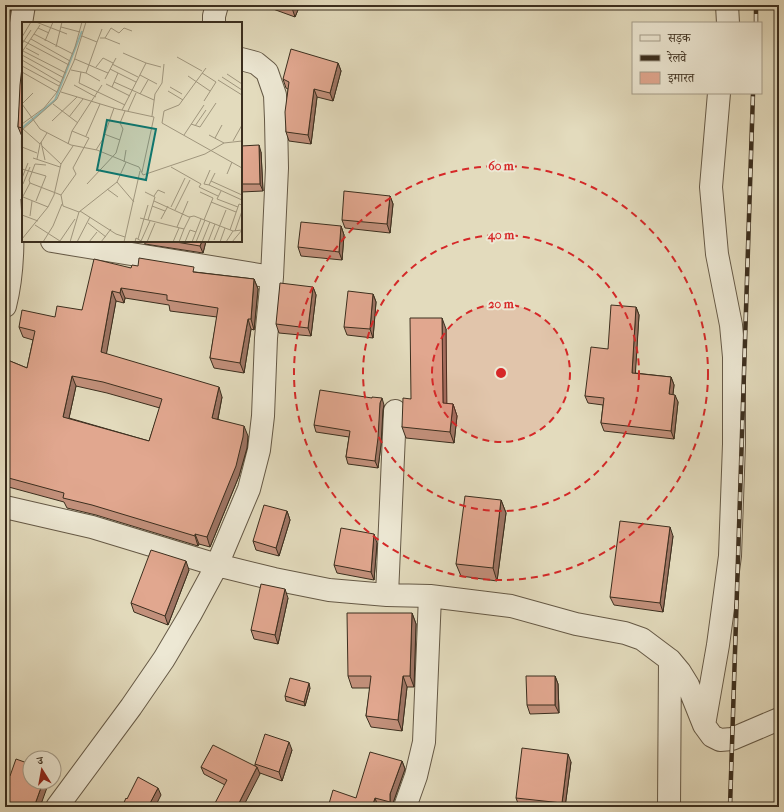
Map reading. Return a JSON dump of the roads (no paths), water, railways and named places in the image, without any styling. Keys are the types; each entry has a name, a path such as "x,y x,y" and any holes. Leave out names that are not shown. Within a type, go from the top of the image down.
{"street":[{"path":"5,306 18,235 10,150 10,107 16,54 24,5"},
{"path":"214,22 217,5"},
{"path":"728,5 728,22"},
{"path":"57,807 164,660 190,615 217,565 249,490 260,450 266,338 272,277 277,168 275,95 267,72 256,63 242,58"},
{"path":"704,724 718,645 730,556 733,465 734,357 731,325 717,254 711,187 719,94"},
{"path":"58,242 272,277"},
{"path":"388,595 394,411"},
{"path":"5,507 92,527 217,565 274,579 329,590 388,595 430,596 511,606 576,624 625,633 642,639 670,660 688,685 704,724 712,736 720,740 732,739 779,719"},
{"path":"405,807 416,776 424,742 430,596"},
{"path":"669,807 670,660"}],"railway":[{"path":"756,5 756,22"},
{"path":"730,807 753,94"}]}
